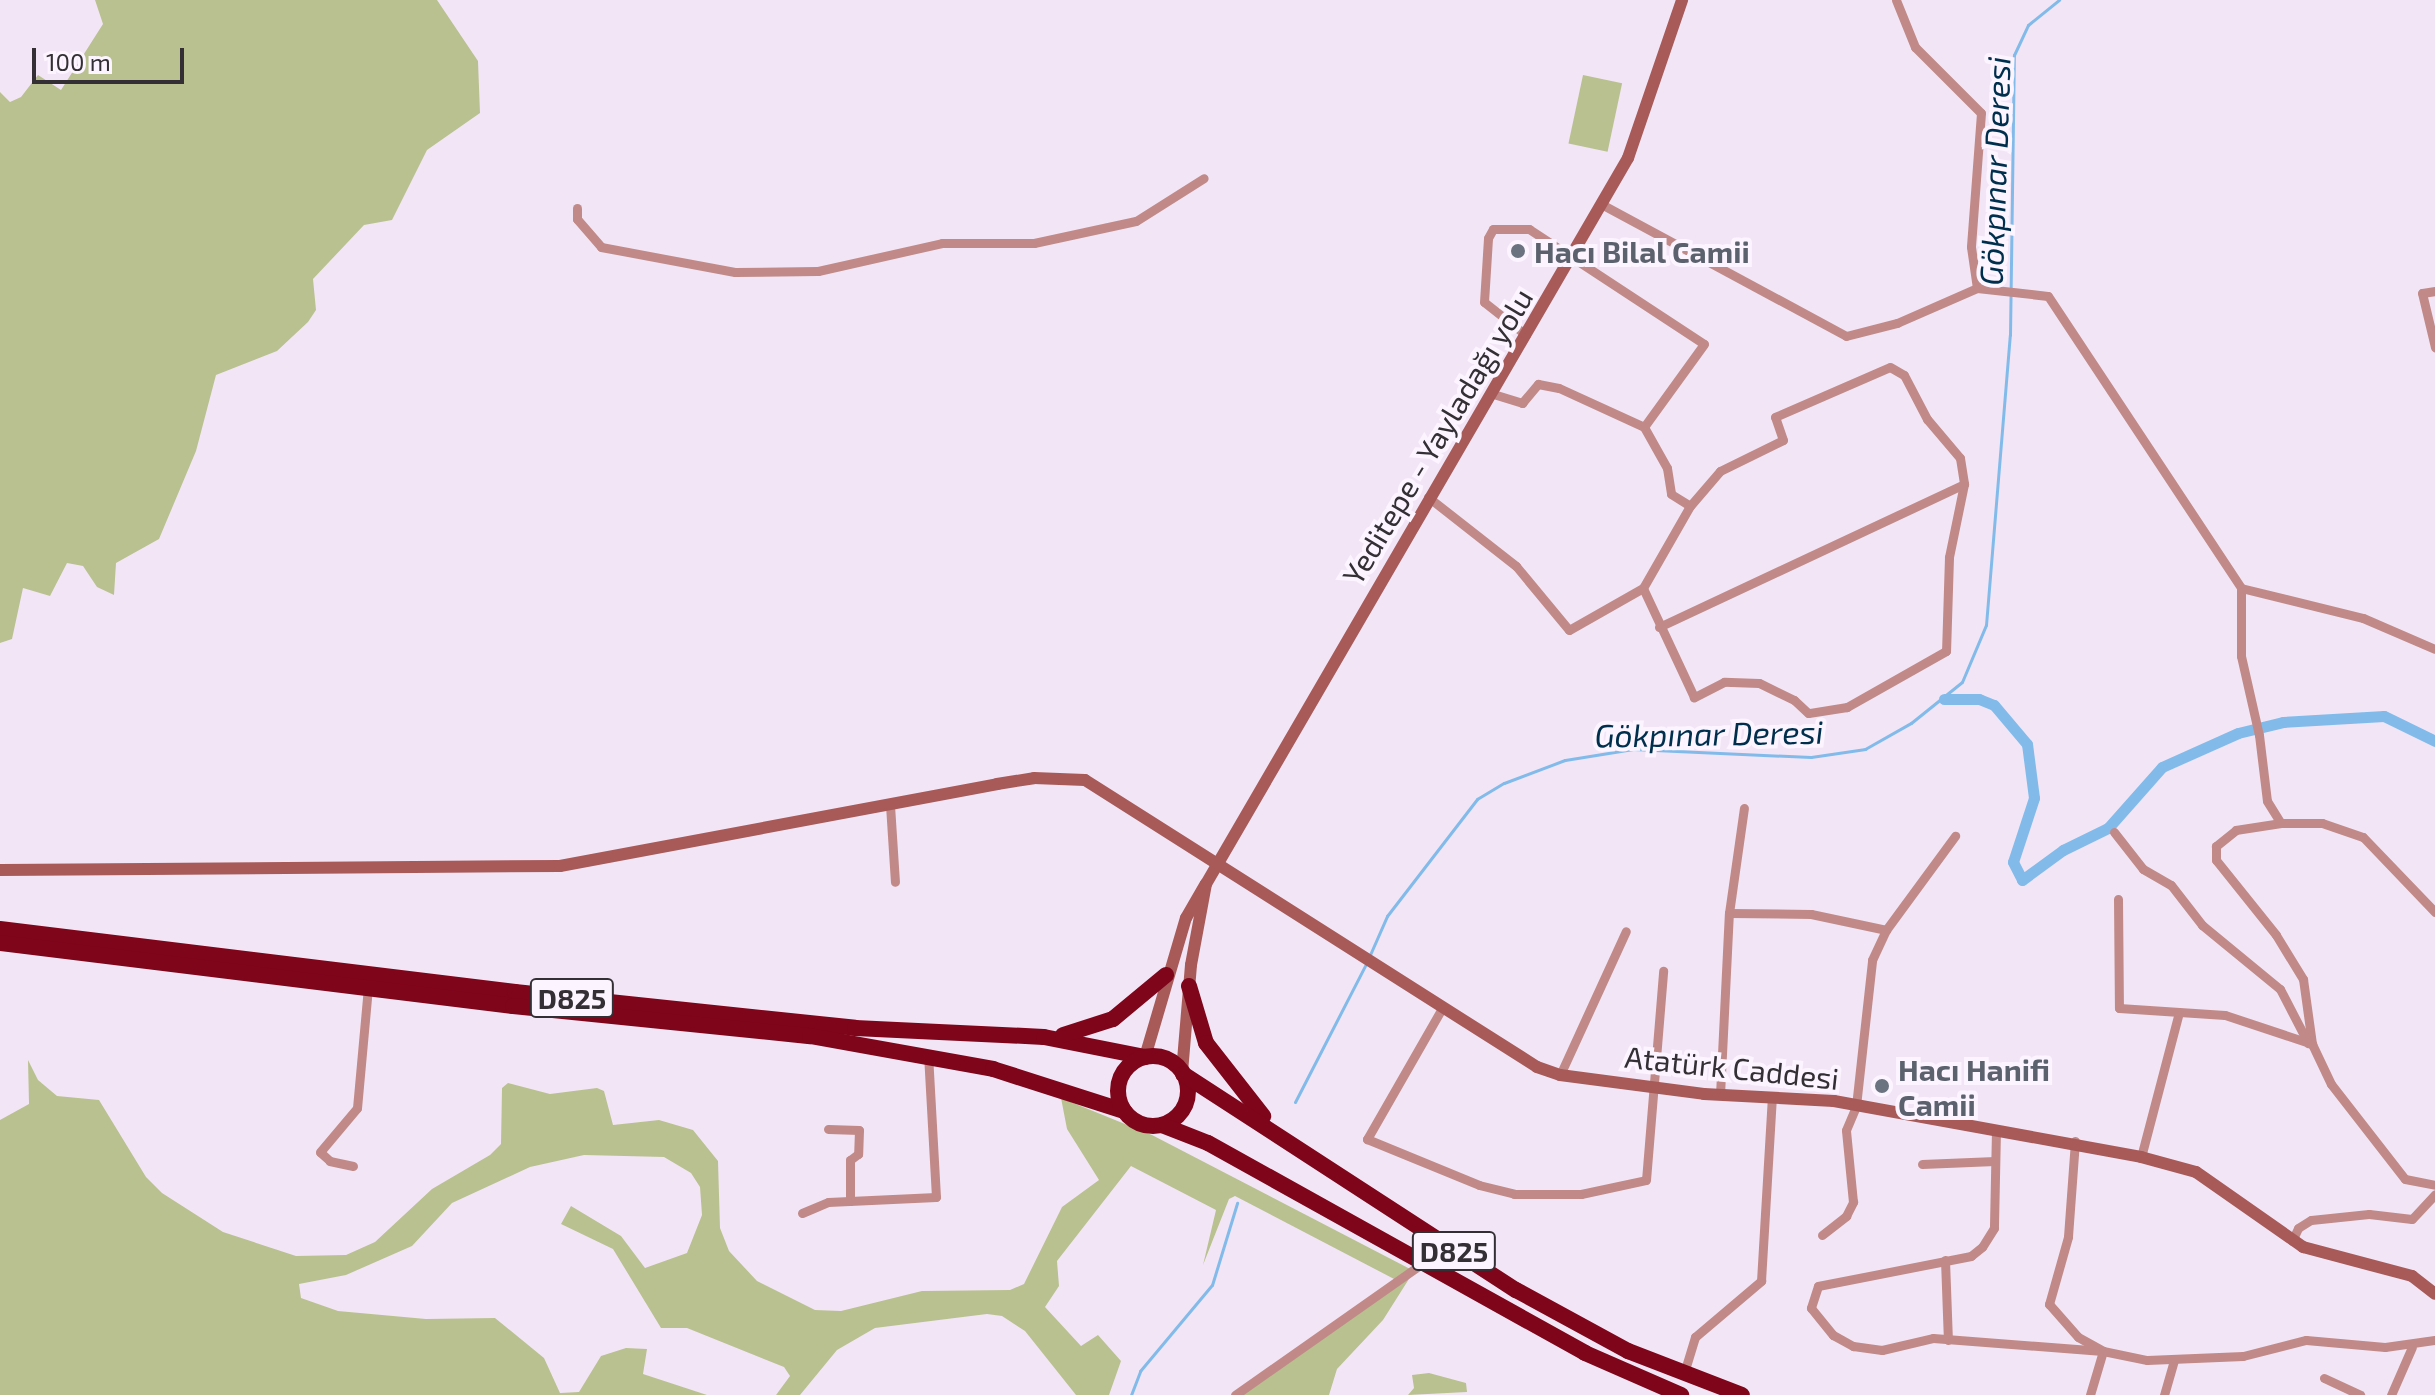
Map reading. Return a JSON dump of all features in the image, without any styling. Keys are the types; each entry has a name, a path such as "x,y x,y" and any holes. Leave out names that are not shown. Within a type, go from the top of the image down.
{"highway":[{"name":"D825","path":"0,929 515,992 855,1028 1044,1037 1145,1057"},
{"name":"D825","path":"0,943 773,1031 928,1055 1035,1080 1124,1111"},
{"path":"1044,1037 1077,1033 1113,1019 1166,975"},
{"path":"1189,986 1206,1043 1240,1092 1278,1131"},
{"path":"1145,1057 1169,1061 1182,1073 1185,1105 1162,1125 1141,1124 1124,1111 1118,1095 1121,1077 1145,1057"},
{"name":"D825","path":"1182,1073 1278,1131 1516,1290 1628,1351 1742,1395"},
{"name":"D825","path":"1162,1125 1208,1143 1585,1353 1681,1395"}],"main road":[{"name":"Yeditepe - Yayladağı yolu","path":"1145,1057 1166,975 1186,918 1220,864 1428,497 1572,262 1603,205 1628,158 1682,0"},
{"name":"Atatürk Caddesi","path":"0,870 538,867 610,859 1034,778 1085,780 1220,864 1441,1010 1517,1057 1560,1075 1720,1095 1856,1106 2075,1141 2141,1157 2196,1172 2292,1241 2412,1276 2435,1294"},
{"name":"Yeditepe - Yayladağı yolu","path":"1182,1073 1189,986 1206,884"}],"street":[{"path":"1896,0 1915,47 1981,113 1971,247 1982,290"},
{"path":"577,208 577,219 601,247 735,272 818,271 942,243 1034,243 1136,221 1204,178"},
{"path":"1603,205 1846,336 1897,323 1982,290 2048,296 2241,588 2241,656 2259,735 2267,801 2281,823"},
{"path":"1526,335 1484,302 1488,238 1493,229 1529,229 1572,262 1704,344 1644,427"},
{"path":"2435,291 2422,293 2435,347"},
{"path":"1428,497 1516,566 1569,630 1643,588 1690,506 1720,471 1783,440 1775,417 1890,367 1904,375 1927,419 1960,458 1964,484 1949,557 1946,651 1847,707 1808,713 1794,700 1759,683 1724,682 1694,697 1643,588"},
{"path":"1490,393 1522,403 1538,384 1559,388 1644,427 1667,468 1671,494 1690,506"},
{"path":"1659,627 1964,484"},
{"path":"2241,588 2363,618 2435,649"},
{"path":"890,805 895,882"},
{"path":"1720,1095 1729,913 1744,808"},
{"path":"2310,1044 2303,979 2276,935 2216,860 2216,846 2236,830 2281,823 2322,823 2363,837 2435,912"},
{"path":"2114,832 2143,869 2171,885 2202,925 2280,989 2331,1084 2405,1179 2435,1185"},
{"path":"1822,1235 1846,1216 1853,1202 1846,1130 1856,1106 1872,960 1886,930 1955,836"},
{"path":"2118,899 2119,1008 2178,1016 2225,1015 2310,1044"},
{"path":"1729,913 1811,914 1886,930"},
{"path":"1560,1075 1626,931"},
{"path":"1441,1010 1367,1139 1479,1185 1514,1194 1581,1194 1646,1180 1663,971"},
{"path":"353,1166 330,1161 320,1152 357,1108 368,987"},
{"path":"2141,1157 2178,1016"},
{"path":"802,1213 819,1204 936,1197 928,1055"},
{"path":"1684,1373 1695,1337 1761,1281 1772,1098"},
{"path":"828,1129 859,1130 858,1154 850,1160 850,1201"},
{"path":"1996,1130 1994,1228 1987,1241 1971,1256 1818,1286 1811,1308 1833,1335 1853,1346 1882,1350 1911,1339 1948,1340 2103,1351 2174,1360 2243,1356 2306,1340 2412,1347 2435,1340"},
{"path":"2075,1141 2068,1237 2049,1304 2078,1337 2103,1351"},
{"path":"1922,1164 1995,1161"},
{"path":"2292,1241 2298,1228 2311,1220 2369,1214 2412,1219 2435,1194"},
{"path":"1945,1260 1948,1340"},
{"path":"1235,1395 1424,1262"},
{"path":"2391,1395 2412,1347"},
{"path":"2090,1395 2103,1351"},
{"path":"2164,1395 2174,1360"},
{"path":"2324,1378 2360,1395"}],"green space":[{"path":"95,0 437,0 478,61 480,113 427,150 392,220 364,225 313,279 316,310 308,322 277,351 216,375 196,451 159,539 116,563 114,595 97,587 83,566 67,563 50,596 23,588 12,639 0,643 0,92 10,102 21,97 38,75 61,90 103,24"},
{"path":"1583,75 1622,83 1608,152 1568,143"},
{"path":"28,1060 38,1080 57,1096 99,1100 146,1177 162,1193 223,1232 296,1256 346,1255 375,1242 432,1189 490,1155 501,1144 502,1088 508,1083 550,1094 597,1088 604,1091 613,1125 659,1120 693,1130 718,1161 720,1228 729,1251 757,1281 815,1310 841,1311 922,1291 1010,1290 1024,1284 1062,1207 1099,1180 1067,1129 1061,1098 1152,1135 1414,1271 1383,1320 1337,1369 1329,1395 1235,1395 1396,1280 1235,1196 1229,1199 1203,1265 1216,1210 1131,1166 1057,1261 1059,1286 1045,1307 1081,1346 1098,1335 1121,1361 1109,1395 1076,1395 1025,1331 1002,1316 987,1314 875,1328 837,1350 800,1395 776,1395 790,1376 784,1367 687,1328 661,1328 613,1249 561,1224 571,1206 621,1236 645,1268 687,1253 702,1215 700,1187 691,1173 664,1157 584,1155 530,1167 452,1203 412,1246 346,1275 299,1284 301,1298 338,1311 426,1319 495,1318 544,1358 560,1393 579,1392 601,1356 626,1348 647,1349 643,1374 707,1395 0,1395 0,1120 29,1104"},
{"path":"1429,1373 1466,1383 1467,1392 1408,1395 1414,1388 1412,1375"}],"waterway":[{"name":"Gökpınar Deresi","path":"1369,957 1387,916 1477,799 1504,783 1565,760 1633,749 1811,757 1865,749 1911,723 1962,682 1986,625 2010,335 2014,55 2028,25 2059,0"},
{"path":"1944,699 1979,699 1994,705 2027,744 2034,798 2013,862 2022,880 2063,850 2108,828 2162,767 2238,733 2283,722 2384,716 2435,741"},
{"name":"Gökpınar Deresi","path":"1295,1102 1366,964"},
{"name":"Gökpınar Deresi","path":"1131,1395 1140,1371 1212,1285 1237,1203"}],"place":[{"name":"Hacı Bilal Camii","path":"1518,251"},
{"name":"Hacı Hanifi Camii","path":"1882,1086"}]}
